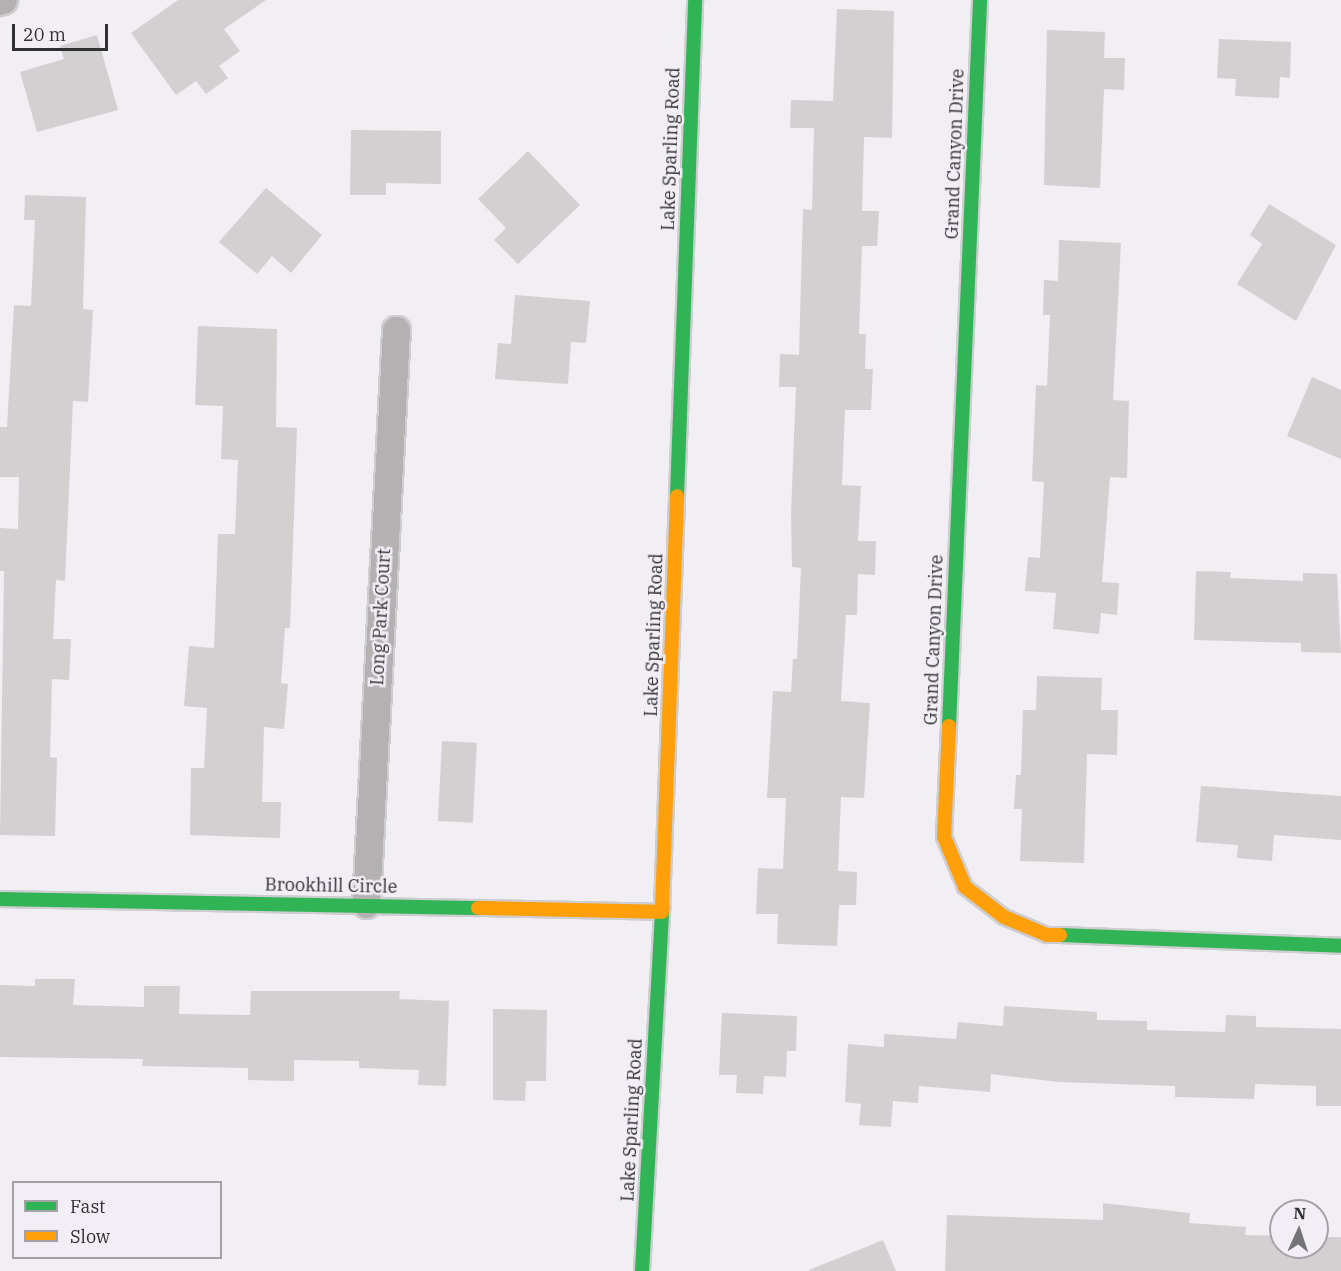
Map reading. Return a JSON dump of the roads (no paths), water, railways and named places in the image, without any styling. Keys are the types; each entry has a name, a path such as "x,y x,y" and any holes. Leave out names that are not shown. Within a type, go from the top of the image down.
{"street":[{"name":"Lake Sparling Road","path":"642,1271 662,912 695,0"},
{"name":"Grand Canyon Drive","path":"980,0 944,837 965,887 1004,917 1047,935 1341,946"},
{"name":"Long Park Court","path":"366,904 396,330"},
{"name":"Brookhill Circle","path":"0,899 366,904 662,912"}]}
